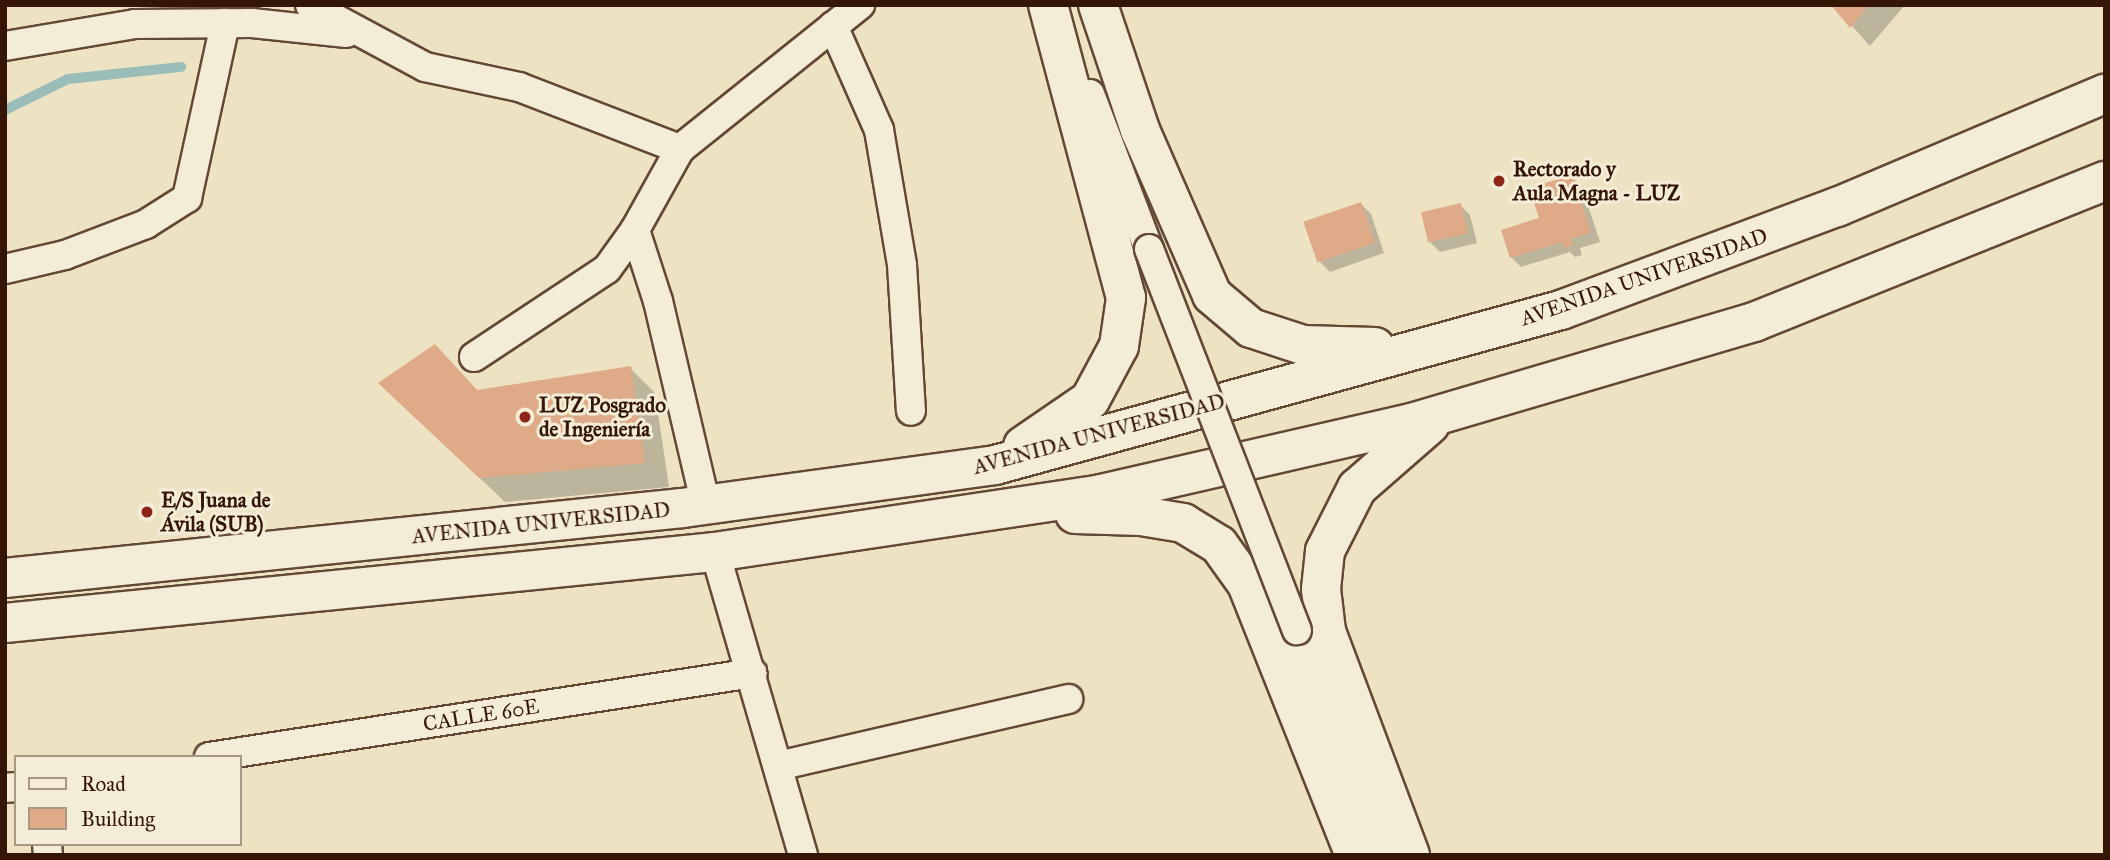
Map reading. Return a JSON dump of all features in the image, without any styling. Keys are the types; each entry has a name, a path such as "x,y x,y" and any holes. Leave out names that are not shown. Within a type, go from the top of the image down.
{"street":[{"path":"310,5 361,35 425,67 519,87 680,149"},
{"path":"474,357 607,269 635,230 680,149 860,5"},
{"path":"995,465 1090,400 1119,346 1126,298 1048,5"},
{"path":"1065,5 1100,126 1383,855"},
{"path":"1098,5 1140,130 1212,295 1251,328 1303,345 1415,348"},
{"path":"5,46 135,24 225,23 361,35"},
{"path":"5,269 65,255 146,224 187,198 225,23"},
{"path":"833,26 879,131 902,265 911,411"},
{"name":"AVENIDA UNIVERSIDAD","path":"5,578 706,505 995,465 1574,305 1837,207 2105,94"},
{"path":"5,623 715,552 1101,494 1445,413 1754,322 2105,181"},
{"path":"635,230 658,301 706,505"},
{"path":"1410,855 1326,631 1321,589 1325,551 1357,488 1398,448 1445,413"},
{"path":"996,510 1141,516 1183,523 1219,545 1247,584 1354,855"},
{"path":"715,552 803,855"},
{"name":"CALLE 60E","path":"222,755 752,673"},
{"path":"778,766 1068,699"}],"building":[{"path":"1831,5 1868,5 1850,28"},
{"path":"1572,175 1591,232 1571,239 1573,245 1564,248 1562,242 1510,258 1501,230 1539,218 1529,188"},
{"path":"1361,202 1375,243 1317,263 1303,222"},
{"path":"1461,203 1468,233 1428,242 1421,212"},
{"name":"LUZ Posgrado de Ingeniería","path":"435,344 477,390 631,366 645,463 479,478 378,383"}],"waterway":[{"path":"5,110 68,79 181,67"}],"place":[{"name":"Rectorado y Aula Magna - LUZ","path":"1499,181"},
{"name":"LUZ Posgrado de Ingeniería","path":"525,417"},
{"name":"E/S Juana de Ávila (SUB)","path":"147,512"}]}
